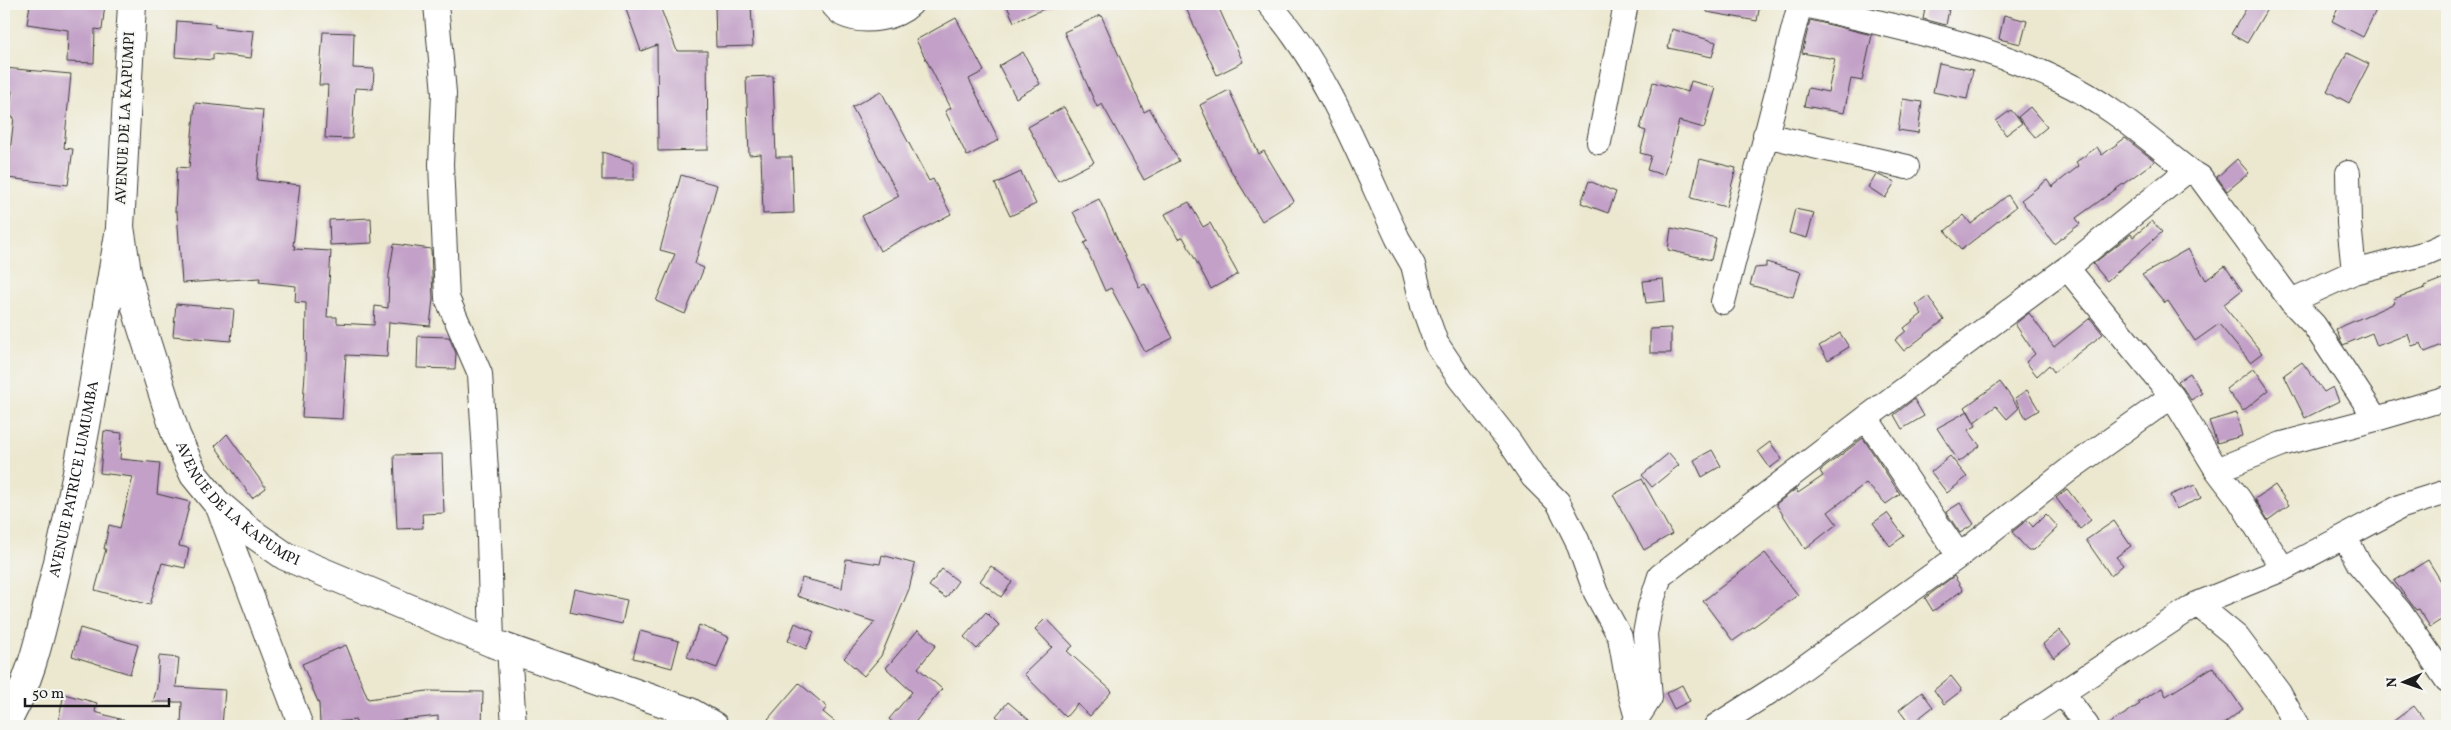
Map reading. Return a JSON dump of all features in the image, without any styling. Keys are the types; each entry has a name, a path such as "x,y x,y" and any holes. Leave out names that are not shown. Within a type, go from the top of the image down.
{"main road":[{"name":"AVENUE DE LA KAPUMPI","path":"132,4 120,227 130,287 176,435 194,475 216,502 252,533 285,556 501,645 690,712 714,726"},
{"name":"AVENUE PATRICE LUMUMBA","path":"4,726 11,715 36,652 66,529 120,227"}],"street":[{"path":"436,4 444,93 441,164 447,298 480,374 488,504 501,645 514,726"},
{"path":"832,4 844,15 875,20 903,12 911,4"},
{"path":"1269,4 1292,30 1314,63 1398,239 1413,265 1423,306 1436,343 1460,379 1509,441 1533,477 1558,502 1577,540 1596,593 1620,637 1635,722"},
{"path":"1599,142 1626,4"},
{"path":"1723,302 1801,4 2006,57 2054,78 2115,112 2188,170 2200,177 2291,301 2314,325 2376,419"},
{"path":"1765,136 1907,167"},
{"path":"1635,722 1650,698 1645,634 1650,607 1660,576 1866,418 2068,268 2188,170"},
{"path":"2348,173 2349,223 2354,272"},
{"path":"2291,301 2354,272 2426,252 2447,244"},
{"path":"2068,268 2172,396 2217,470 2239,499 2283,569"},
{"path":"1716,726 1777,687 1959,556 2070,469 2172,396"},
{"path":"2217,470 2282,444 2447,398"},
{"path":"1866,418 1959,556"},
{"path":"2012,726 2197,604 2283,569 2345,538 2402,506 2447,492"},
{"path":"216,502 301,726"},
{"path":"2345,538 2359,564 2400,612 2447,680"},
{"path":"2197,604 2237,637 2279,693 2297,726"},
{"path":"2062,692 2087,726"}],"building":[{"path":"30,4 105,4 102,30 95,29 94,63 67,62 68,30 27,24"},
{"path":"624,4 659,4 677,51 707,51 708,150 658,151 657,45 641,51"},
{"path":"715,4 751,4 753,46 716,47"},
{"path":"1006,4 1055,4 1014,22"},
{"path":"1184,4 1217,4 1243,62 1217,75"},
{"path":"1707,4 1760,4 1757,21 1707,12"},
{"path":"1926,4 1950,4 1946,25 1923,19"},
{"path":"2249,4 2270,4 2247,43 2231,34"},
{"path":"2340,4 2379,4 2363,37 2332,21"},
{"path":"1101,15 1144,112 1150,109 1179,161 1144,180 1102,104 1097,107 1064,32"},
{"path":"2004,15 2027,21 2021,44 1999,39"},
{"path":"956,18 984,71 969,79 999,140 967,156 945,111 951,108 916,40"},
{"path":"1810,20 1872,35 1862,81 1851,79 1844,113 1804,106 1808,88 1828,92 1835,59 1802,53"},
{"path":"177,21 215,24 215,27 254,31 251,58 213,54 213,60 175,57"},
{"path":"1672,29 1716,42 1712,57 1668,48"},
{"path":"323,32 354,33 353,68 374,69 373,89 355,88 352,139 325,138 328,85 319,85"},
{"path":"1023,52 1040,84 1016,98 999,66"},
{"path":"2347,53 2369,64 2349,103 2327,91"},
{"path":"1939,63 1973,70 1967,99 1933,92"},
{"path":"4,68 71,74 64,148 73,149 68,185 7,178 14,117 9,117 12,91 4,90"},
{"path":"773,76 776,157 792,157 794,213 763,214 761,154 749,155 746,77"},
{"path":"1691,81 1716,88 1704,128 1679,121 1664,175 1647,170 1651,156 1640,153 1646,131 1640,129 1653,82 1688,92"},
{"path":"1229,90 1259,154 1264,151 1294,201 1262,221 1227,164 1200,105"},
{"path":"881,91 929,181 933,179 951,214 880,251 862,216 899,196 852,107"},
{"path":"1903,99 1922,102 1918,133 1898,130"},
{"path":"195,103 263,110 257,180 300,185 293,246 295,246 294,249 331,251 327,317 337,317 337,323 374,325 375,306 388,308 389,275 394,244 431,249 433,299 430,326 389,322 387,357 346,355 342,419 302,417 306,303 295,302 296,286 259,282 260,278 182,283 177,212 175,212 177,167 189,168"},
{"path":"1064,107 1094,162 1058,181 1028,127"},
{"path":"2030,107 2047,127 2035,137 2018,117"},
{"path":"2011,110 2022,123 2006,135 1996,121"},
{"path":"2125,138 2155,161 2076,218 2080,224 2054,244 2021,200 2047,180 2052,187 2079,166 2076,162 2097,147 2102,155"},
{"path":"602,152 634,162 634,180 602,180"},
{"path":"1700,159 1736,168 1726,207 1691,198"},
{"path":"2237,159 2249,173 2227,191 2217,177"},
{"path":"1021,172 1036,204 1010,216 995,184"},
{"path":"1876,174 1895,182 1885,198 1868,187"},
{"path":"681,175 717,185 695,264 704,268 685,314 656,301 675,254 660,250"},
{"path":"1589,181 1616,192 1608,213 1581,203"},
{"path":"2008,195 2016,207 1961,250 1945,231 1964,215 1971,224"},
{"path":"1099,199 1139,287 1145,284 1173,338 1145,352 1111,288 1105,291 1084,243 1088,241 1073,212"},
{"path":"1189,202 1203,227 1210,223 1238,274 1211,289 1183,237 1178,239 1165,214"},
{"path":"1795,209 1814,213 1807,238 1789,233"},
{"path":"371,218 372,243 330,245 329,220"},
{"path":"2152,221 2162,232 2107,281 2093,264 2131,234 2133,237"},
{"path":"1671,228 1716,238 1711,260 1668,250"},
{"path":"2188,249 2206,280 2225,266 2242,290 2223,305 2262,353 2250,362 2219,324 2195,341 2168,301 2165,303 2142,275"},
{"path":"1766,262 1801,272 1793,297 1750,285 1755,268 1766,267"},
{"path":"2447,277 2447,343 2425,352 2421,343 2412,346 2408,334 2377,346 2372,333 2343,345 2336,329 2395,303 2393,299 2425,288 2424,286"},
{"path":"1663,279 1665,301 1646,303 1643,281"},
{"path":"1928,296 1944,320 1904,351 1895,340 1906,331 1904,328 1922,314 1916,305"},
{"path":"176,304 234,309 231,341 173,336"},
{"path":"2029,313 2054,347 2090,318 2103,334 2054,372 2049,365 2037,376 2026,362 2035,354 2015,324"},
{"path":"1671,328 1671,353 1650,353 1650,329"},
{"path":"1840,333 1849,347 1828,360 1819,346"},
{"path":"418,336 449,337 456,353 455,369 417,368"},
{"path":"2302,362 2324,392 2333,387 2339,401 2305,418 2284,375"},
{"path":"2254,368 2269,390 2243,411 2226,389"},
{"path":"2190,373 2202,393 2191,400 2178,381"},
{"path":"2000,382 2019,408 2007,419 1996,406 1974,422 1965,407"},
{"path":"2027,390 2039,410 2026,418 2015,398"},
{"path":"1914,399 1924,416 1902,429 1894,415"},
{"path":"1968,411 1976,426 1968,430 1980,446 1959,462 1937,428"},
{"path":"2236,413 2242,436 2217,443 2209,421"},
{"path":"104,431 122,433 120,459 160,463 157,494 190,502 179,546 189,548 185,568 162,563 150,605 95,590 106,549 104,549 109,525 120,528 133,477 100,473"},
{"path":"227,434 266,488 252,498 215,446"},
{"path":"1863,438 1900,494 1886,504 1866,483 1828,512 1837,524 1805,549 1776,504 1796,489 1798,493 1823,476 1820,471"},
{"path":"1770,442 1782,459 1770,468 1758,451"},
{"path":"1712,450 1721,466 1702,477 1694,460"},
{"path":"1669,453 1679,465 1652,487 1642,475"},
{"path":"442,454 444,513 422,514 423,528 397,529 394,455"},
{"path":"1950,456 1967,477 1947,493 1931,472"},
{"path":"1642,479 1672,534 1644,550 1613,495"},
{"path":"2195,485 2201,498 2176,509 2170,495"},
{"path":"2275,485 2289,505 2268,520 2255,499"},
{"path":"2067,489 2091,520 2080,529 2056,498"},
{"path":"1960,503 1974,524 1960,533 1946,512"},
{"path":"1887,513 1904,536 1890,546 1873,523"},
{"path":"2046,514 2058,527 2034,550 2028,550 2012,532 2027,520 2033,527"},
{"path":"2114,521 2131,546 2116,557 2123,565 2111,576 2086,540"},
{"path":"1765,553 1798,595 1733,641 1703,601"},
{"path":"882,555 915,564 909,589 881,656 864,676 844,658 875,622 797,596 802,578 842,588 846,559 880,564"},
{"path":"2428,560 2447,591 2447,616 2430,627 2419,609 2416,610 2394,581"},
{"path":"991,566 1012,582 1001,597 980,581"},
{"path":"942,569 958,581 946,598 929,586"},
{"path":"1954,576 1963,590 1933,611 1925,598"},
{"path":"575,589 627,600 622,624 570,612"},
{"path":"986,612 999,625 977,649 964,637"},
{"path":"1046,618 1073,646 1067,651 1112,691 1090,716 1077,704 1066,717 1024,674 1052,647 1035,629"},
{"path":"795,623 814,632 806,649 788,641"},
{"path":"699,625 729,637 717,668 687,657"},
{"path":"80,628 138,645 130,674 72,656"},
{"path":"918,630 936,645 918,668 942,689 912,726 897,726 889,719 912,692 886,668"},
{"path":"2060,630 2071,644 2054,658 2043,644"},
{"path":"640,631 679,641 672,668 633,658"},
{"path":"346,645 368,699 427,691 483,692 482,726 438,726 438,716 356,725 356,720 320,723 319,704 302,664"},
{"path":"159,656 179,658 176,687 225,690 222,726 181,726 182,702 153,702 157,687"},
{"path":"2213,667 2243,709 2221,726 2106,726 2140,704 2138,702 2162,688 2166,696"},
{"path":"1951,676 1962,690 1944,704 1934,690"},
{"path":"799,683 827,707 823,712 840,726 776,726 768,719"},
{"path":"1682,685 1690,701 1674,709 1666,693"},
{"path":"1922,692 1933,707 1910,725 1899,710"},
{"path":"64,694 97,703 95,712 130,722 129,726 57,726"},
{"path":"1008,702 1036,726 1008,726 996,716"},
{"path":"2414,706 2429,726 2387,726"}]}
